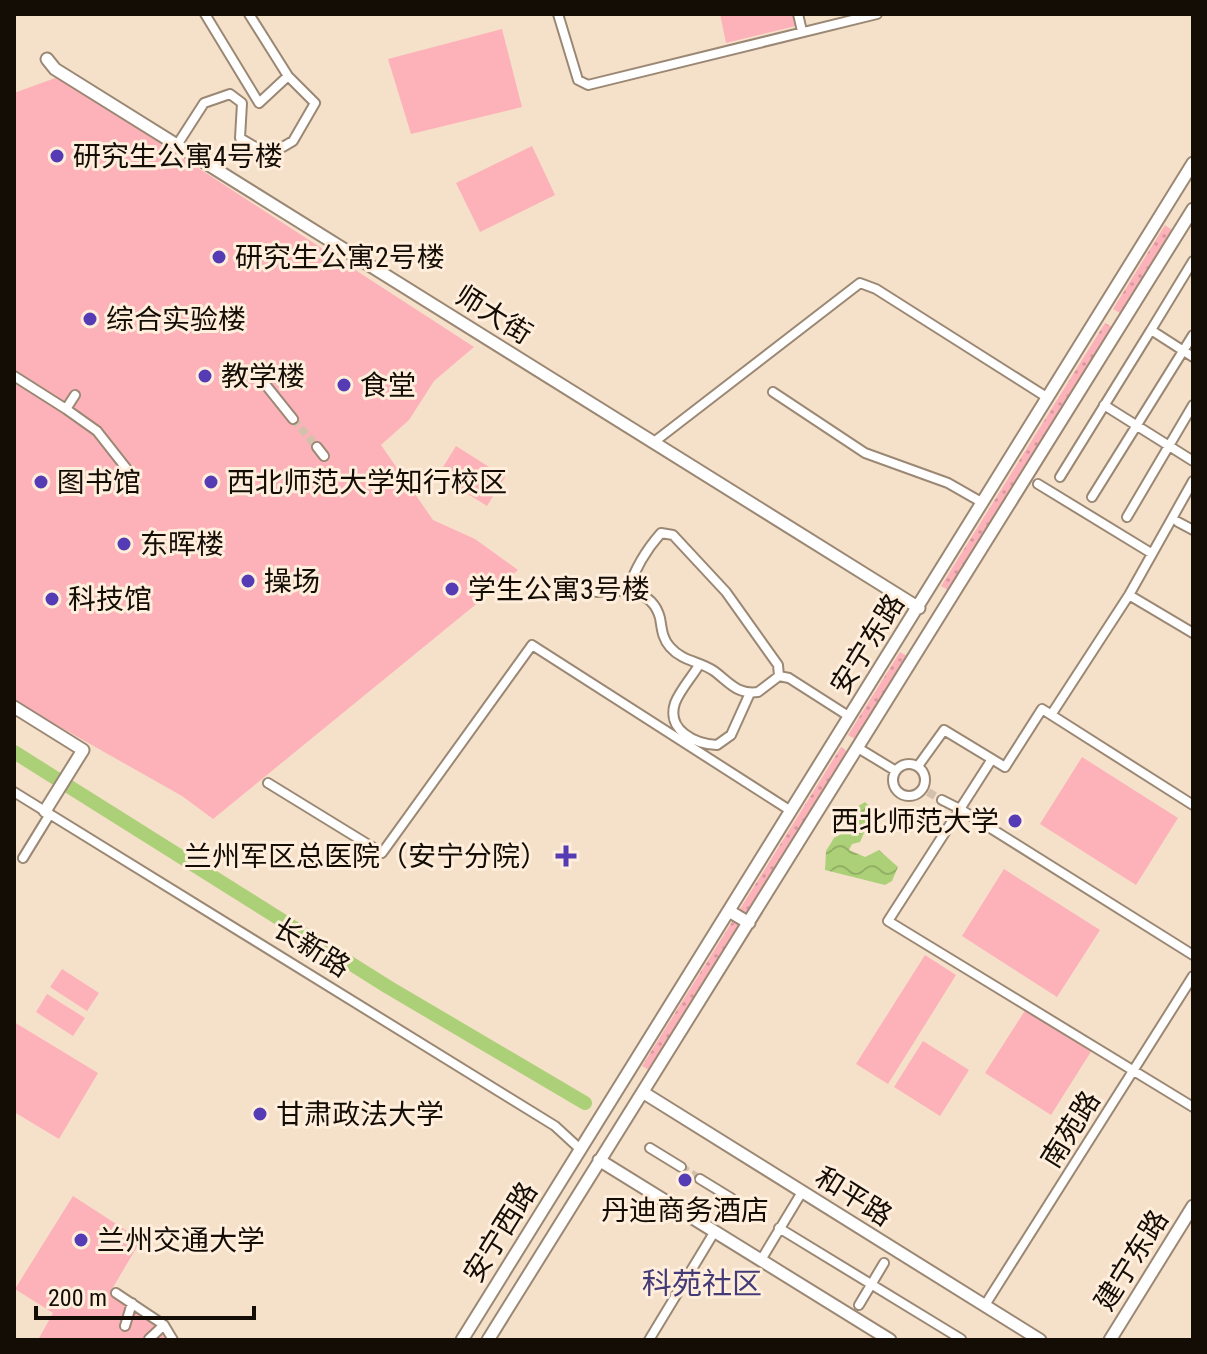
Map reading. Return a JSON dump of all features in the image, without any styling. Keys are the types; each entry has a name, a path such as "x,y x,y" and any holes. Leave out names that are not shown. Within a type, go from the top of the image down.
{"main road":[{"name":"师大街","path":"47,59 55,69 919,608"},
{"name":"安宁东路","path":"580,1149 1193,163"},
{"name":"安宁东路","path":"599,1160 1188,229 1193,209"},
{"path":"14,707 83,750 57,789 47,812"},
{"path":"729,911 749,923"},
{"name":"和平路","path":"644,1093 1040,1340"},
{"name":"安宁西路","path":"462,1340 580,1149"},
{"path":"599,1160 890,1340"},
{"name":"安宁西路","path":"488,1340 599,1160"},
{"name":"建宁东路","path":"1110,1340 1193,1206"}],"street":[{"path":"205,14 259,103 288,76"},
{"path":"177,145 204,103 230,94 242,103 240,138 269,155 293,141 315,103 288,76 249,14"},
{"path":"558,14 578,80 588,85 877,14"},
{"path":"798,14 802,31"},
{"path":"1060,477 1193,261"},
{"path":"654,442 860,283 876,289 1048,398"},
{"path":"1151,330 1193,357"},
{"path":"1092,497 1193,335"},
{"path":"257,374 293,419"},
{"path":"14,376 97,431 130,473"},
{"path":"773,392 865,453 948,483 983,503"},
{"path":"66,409 75,395"},
{"path":"1104,405 1193,461"},
{"path":"1127,517 1193,405"},
{"path":"317,447 324,456"},
{"path":"1051,715 1129,595 1193,481"},
{"path":"1038,484 1151,553"},
{"path":"1178,522 1193,530"},
{"path":"628,590 633,573 661,533 673,535 726,592 778,665 779,676"},
{"path":"597,592 628,590 655,606 662,635 682,658 716,672 734,689 750,693"},
{"path":"1129,595 1193,633"},
{"path":"268,783 382,853 532,645 791,811"},
{"path":"699,665 675,703 674,719 683,734 702,744 717,745 731,735 750,693 779,676 789,678 850,717"},
{"path":"918,766 944,730 1005,767 1042,709 1193,805"},
{"path":"858,748 896,771"},
{"path":"992,759 888,921 1193,1107"},
{"path":"906,764 918,766 925,776 926,790 913,795 901,793 893,783 896,771 906,764"},
{"name":"长新路","path":"14,792 555,1126 580,1149"},
{"path":"942,800 1193,955"},
{"path":"23,858 47,812"},
{"name":"南苑路","path":"985,1305 1193,976"},
{"path":"650,1148 681,1167"},
{"path":"700,1179 731,1198"},
{"path":"761,1260 802,1192"},
{"path":"779,1228 961,1339"},
{"path":"649,1340 715,1231"},
{"path":"859,1305 884,1263"},
{"path":"116,1293 164,1325 173,1340"},
{"path":"125,1326 132,1303"},
{"path":"149,1339 164,1325"}],"shaded area":[{"path":"720,14 793,14 796,26 726,43"},
{"path":"502,29 522,107 411,134 388,59"},
{"name":"西北师范大学知行校区","path":"58,77 474,347 434,381 409,420 381,445 433,520 475,539 518,570 213,819 182,796 14,701 14,93"},
{"path":"532,146 555,195 480,232 456,183"},
{"path":"1165,225 1172,230 1120,313 1113,309"},
{"path":"1105,323 1112,327 948,590 941,586"},
{"path":"456,446 505,477 487,506 438,475"},
{"path":"900,652 907,656 855,739 848,735"},
{"path":"841,747 848,752 649,1070 642,1066"},
{"path":"1082,757 1178,818 1136,885 1040,824"},
{"path":"1004,869 1100,930 1057,997 962,936"},
{"path":"925,955 956,975 888,1084 856,1064"},
{"path":"62,969 99,993 87,1011 50,987"},
{"path":"47,994 85,1018 73,1036 36,1012"},
{"path":"1026,1009 1092,1050 1051,1115 985,1073"},
{"path":"14,1022 98,1073 59,1139 14,1112"},
{"path":"923,1041 969,1070 940,1116 894,1087"},
{"path":"73,1196 141,1240 112,1289 158,1326 166,1340 38,1340 53,1313 15,1289"}],"water":[{"path":"865,802 874,810 860,842 852,844 849,850 865,857 879,850 898,867 892,881 885,885 825,870 826,851 834,838 851,828 855,808"}],"waterway":[{"path":"14,752 388,987 585,1103"}],"tunnel":[{"path":"293,419 317,447"},
{"path":"928,792 942,800"},
{"path":"681,1167 700,1179"}],"place":[{"name":"研究生公寓4号楼","path":"57,156"},
{"name":"研究生公寓2号楼","path":"219,257"},
{"name":"综合实验楼","path":"90,319"},
{"name":"教学楼","path":"205,376"},
{"name":"食堂","path":"344,385"},
{"name":"图书馆","path":"41,482"},
{"name":"西北师范大学知行校区","path":"211,482"},
{"name":"东晖楼","path":"124,544"},
{"name":"操场","path":"248,581"},
{"name":"学生公寓3号楼","path":"452,589"},
{"name":"科技馆","path":"52,599"},
{"name":"西北师范大学","path":"1015,821"},
{"name":"兰州军区总医院（安宁分院）","path":"566,856"},
{"name":"甘肃政法大学","path":"260,1114"},
{"name":"丹迪商务酒店","path":"685,1180"},
{"name":"兰州交通大学","path":"81,1240"}],"district":[{"name":"科苑社区","path":"702,1284"}]}
